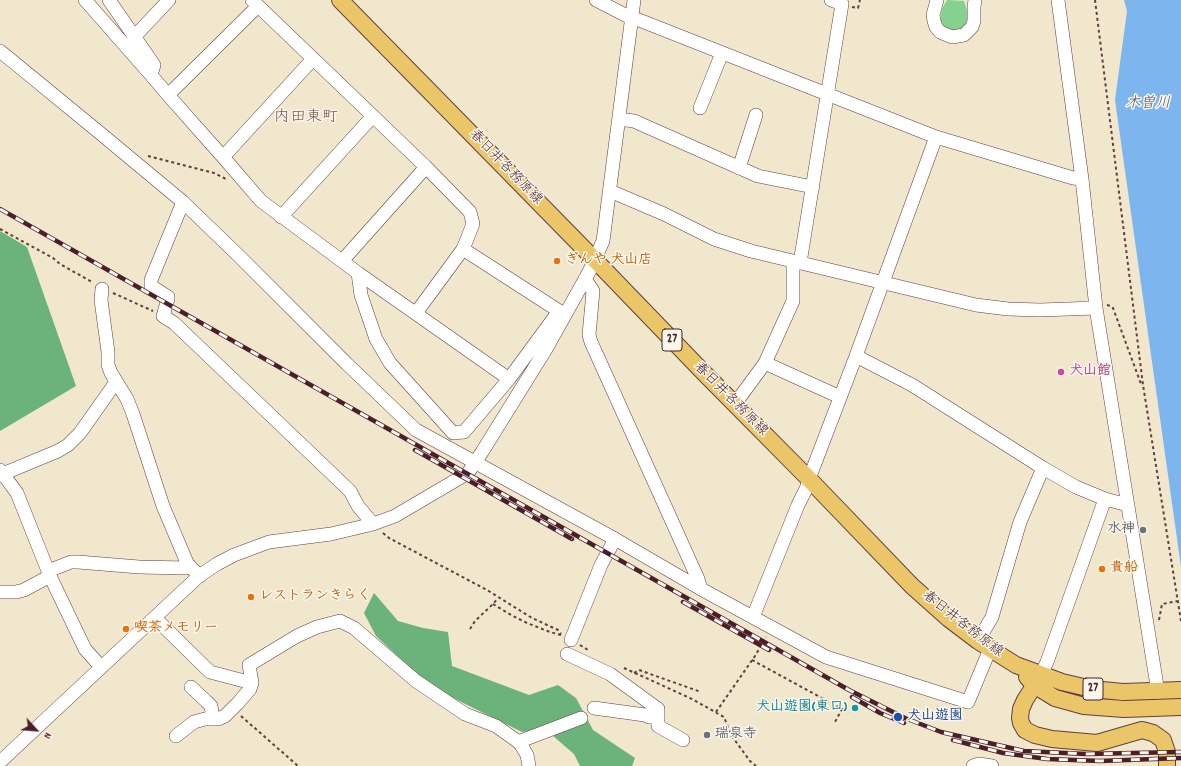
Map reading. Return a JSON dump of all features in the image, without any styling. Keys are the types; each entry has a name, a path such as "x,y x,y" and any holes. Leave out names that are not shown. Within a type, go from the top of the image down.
{"main road":[{"name":"春日井各務原線","path":"340,0 912,586 949,619 984,645 1037,680 1055,698 1084,706 1124,709 1178,699"},
{"name":"春日井各務原線","path":"1037,680 1062,682 1092,689 1123,692 1158,692 1178,699"},
{"path":"1037,680 1021,709 1020,718 1025,730 1035,735 1052,739 1097,743 1142,730 1153,733 1163,740 1167,752 1167,766"}],"street":[{"path":"85,0 261,201 358,273 509,379"},
{"path":"109,0 154,65 151,75"},
{"path":"135,36 169,0"},
{"path":"596,0 632,18 936,137 1073,178 1082,179"},
{"path":"358,273 361,295 376,339 390,363 452,433 464,432 562,313 585,279 603,241 634,0"},
{"path":"734,404 765,363 793,301 797,262 813,187 842,4 831,0"},
{"path":"937,0 933,15 936,27 940,32 952,37 964,35 972,27 974,21 975,0"},
{"path":"1058,0 1082,179 1102,307 1128,504 1158,692"},
{"path":"168,95 255,3 426,167 470,212 473,224 463,249 416,313"},
{"path":"0,51 183,202 416,430 826,657 968,702 1020,522 1043,468"},
{"path":"700,108 722,53"},
{"path":"224,157 313,59"},
{"path":"739,168 756,115"},
{"path":"281,217 373,116"},
{"path":"619,118 634,121 758,176 813,187"},
{"path":"753,617 798,505 806,489 936,137"},
{"path":"342,261 426,167"},
{"path":"610,191 664,214 714,239 751,251 976,305 1008,309 1040,310 1102,307"},
{"path":"183,202 151,280 151,286 168,297 164,316 174,323 350,491 358,506 373,524"},
{"path":"463,249 562,313"},
{"path":"585,279 593,291 589,335 591,342 701,588"},
{"path":"102,288 108,365 116,382 127,399 163,506 188,565 200,576"},
{"path":"0,762 200,576 222,561 269,542 331,534 373,524 395,516 468,473 546,349 562,313"},
{"path":"856,356 912,385 1043,468 1076,487 1105,499 1128,504"},
{"path":"765,363 840,397"},
{"path":"101,667 84,649 49,573 17,493 1,473 58,451 68,445 80,433 116,382"},
{"path":"1037,680 1047,662 1105,499"},
{"path":"607,682 564,660 567,654 568,639 601,565 615,539"},
{"path":"0,592 16,592 24,590 49,573 71,562 139,567 186,568 190,566"},
{"path":"155,618 210,672 252,683"},
{"path":"176,736 194,722 211,718 218,719 225,716 238,704 250,690 252,683 249,665 297,636 340,621 354,628 416,681 465,714 496,726 520,743 527,754 529,766"},
{"path":"567,654 610,674 658,709 649,720"},
{"path":"191,687 211,706 211,718"},
{"path":"594,708 649,720 683,740"},
{"path":"518,742 581,718"},
{"path":"973,766 979,764 992,766"}],"path":[{"path":"1095,0 1143,384 1181,621"},
{"path":"142,155 214,173 228,180"},
{"path":"0,229 53,258 60,264 102,288 164,316"},
{"path":"1102,307 1111,306 1113,308 1141,384 1143,384"},
{"path":"470,629 475,621 498,598"},
{"path":"1159,625 1162,604 1178,601"},
{"path":"493,604 527,623 568,639"},
{"path":"716,712 752,660 771,627"},
{"path":"752,660 842,709 835,722"},
{"path":"634,673 639,670 701,692"},
{"path":"242,717 298,766"}],"green space":[{"path":"947,0 964,1 968,13 965,25 961,29 950,30 941,22 942,9"},
{"path":"0,231 27,247 76,386 0,431"},
{"path":"374,593 398,621 423,628 448,632 452,666 529,695 558,685 576,698 593,730 635,758 632,766 580,766 574,754 545,729 522,732 445,694 419,676 376,636 364,613"}],"water":[{"name":"木曽川","path":"1124,0 1181,0 1181,567 1115,100 1127,11"}],"railway":[{"path":"0,209 849,690 905,718 941,732 1024,751 1086,754 1181,752"},
{"path":"415,450 572,539"},
{"path":"683,602 769,650"},
{"path":"852,697 880,713 904,723"},
{"path":"953,740 1003,753 1047,759 1100,761 1181,758"}],"place":[{"name":"ぎんや 犬山店","path":"557,261"},
{"name":"犬山館","path":"1061,372"},
{"name":"水神","path":"1143,530"},
{"name":"貴船","path":"1102,569"},
{"name":"レストランきらく","path":"251,597"},
{"name":"喫茶メモリー","path":"126,629"},
{"name":"犬山遊園(東口)","path":"855,708"},
{"name":"犬山遊園","path":"898,717"},
{"name":"瑞泉寺","path":"707,735"}],"district":[{"name":"内田東町","path":"306,119"}]}
